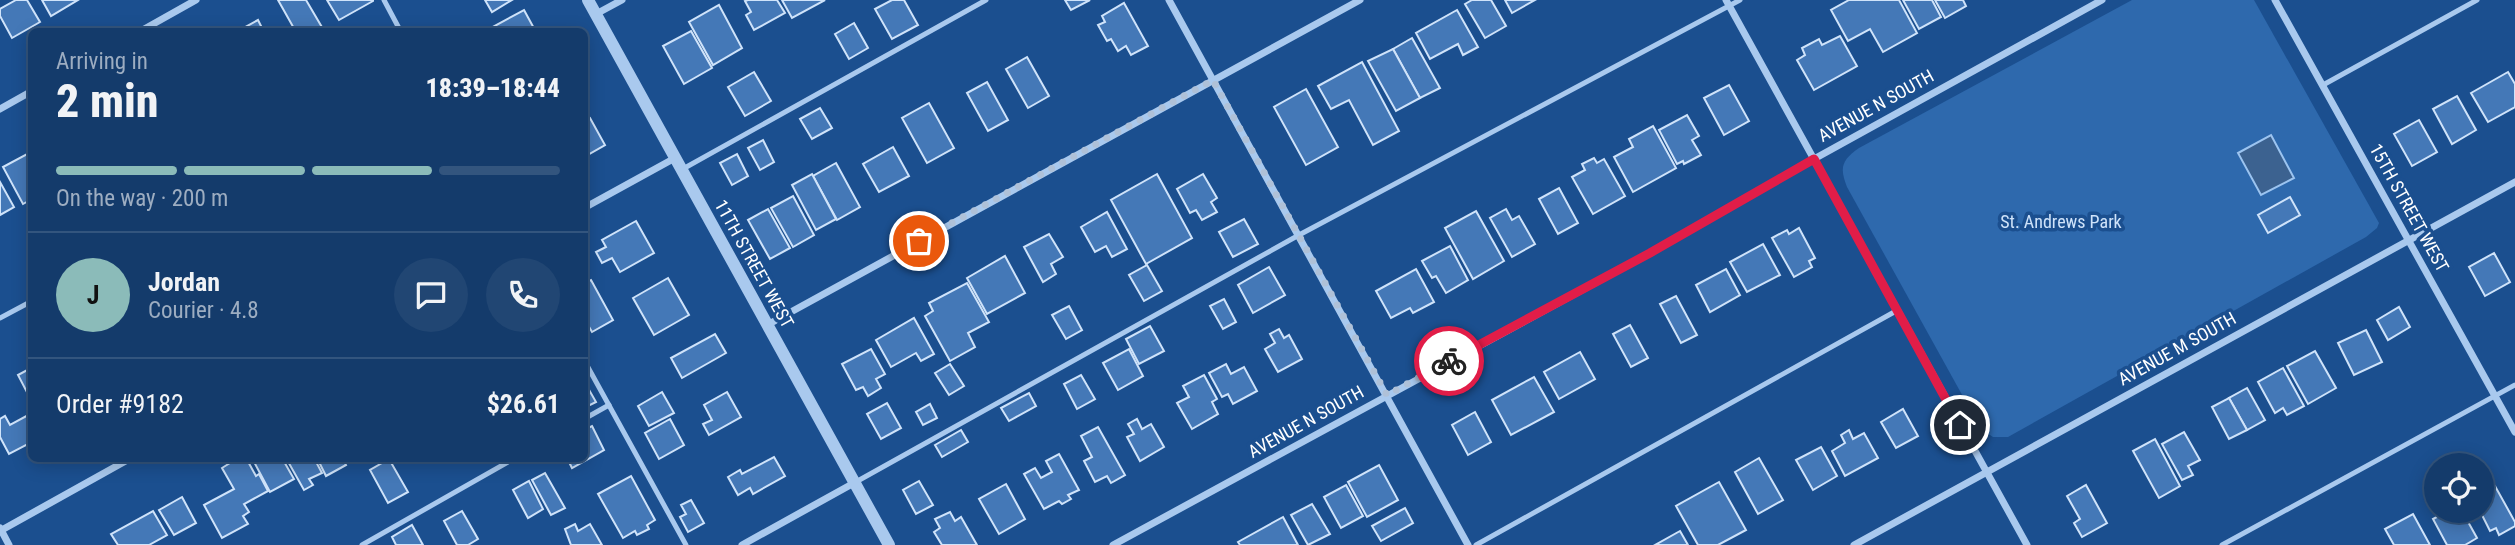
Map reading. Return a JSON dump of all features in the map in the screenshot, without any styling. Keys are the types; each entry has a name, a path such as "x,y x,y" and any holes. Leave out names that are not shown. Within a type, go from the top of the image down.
{"street":[{"path":"146,28 195,0"},
{"name":"11TH STREET WEST","path":"588,0 889,545"},
{"path":"596,14 622,0"},
{"path":"1169,0 1468,545"},
{"path":"769,324 1360,0"},
{"name":"AVENUE N SOUTH","path":"1113,545 1650,253 2102,0"},
{"name":"15TH STREET WEST","path":"2275,0 2515,432"},
{"path":"1727,3 2027,545"},
{"path":"0,109 28,93"},
{"path":"588,206 678,164"},
{"name":"AVENUE M SOUTH","path":"1854,545 2515,182"},
{"path":"9,545 1,530 124,462"},
{"path":"742,545 854,483"}],"lane":[{"path":"384,0 399,28"},
{"path":"678,164 986,0"},
{"path":"854,483 1299,235 1727,3 1740,0"},
{"path":"2323,85 2477,0"},
{"path":"0,318 28,302"},
{"path":"1476,545 1896,311"},
{"path":"588,367 686,545"},
{"path":"2222,545 2515,385"},
{"path":"588,417 609,405"},
{"path":"362,545 508,462"}],"green space":[{"name":"St. Andrews Park","path":"2132,0 2254,0 2379,223 2366,237 2008,437 1993,437 1981,429 1847,187 1843,174 1844,164 1859,148"}],"shaded area":[{"path":"2271,135 2294,178 2261,195 2238,153"}],"building":[{"path":"16,0 27,0 40,22 12,38 0,16 0,9"},
{"path":"42,0 78,0 51,16"},
{"path":"278,0 306,0 322,28 294,28"},
{"path":"327,0 373,0 373,1 339,20"},
{"path":"485,0 512,0 492,12"},
{"path":"777,0 785,13 754,30 746,15 751,12 745,1"},
{"path":"782,0 825,0 792,18"},
{"path":"892,0 904,0 918,25 892,39 875,9"},
{"path":"1065,0 1090,0 1071,10"},
{"path":"1472,0 1491,0 1506,26 1485,38 1465,4"},
{"path":"1505,0 1535,0 1512,13"},
{"path":"1849,0 1899,0 1917,33 1883,52 1870,29 1848,41 1831,10"},
{"path":"1903,0 1932,0 1941,17 1919,29"},
{"path":"1935,0 1963,0 1966,6 1945,18"},
{"path":"1124,3 1148,46 1131,55 1126,46 1118,51 1111,39 1107,41 1098,25 1105,22 1102,16"},
{"path":"719,5 742,48 713,65 689,22"},
{"path":"524,10 534,28 491,28"},
{"path":"1457,10 1478,47 1463,55 1458,44 1430,59 1416,33"},
{"path":"258,20 262,28 243,28"},
{"path":"854,23 868,48 849,59 835,34"},
{"path":"691,31 712,68 684,84 663,46"},
{"path":"1840,36 1857,66 1814,90 1797,60 1805,55 1802,48 1819,39 1822,45"},
{"path":"1412,38 1440,88 1420,98 1393,49"},
{"path":"1393,49 1420,98 1396,111 1368,61"},
{"path":"1027,57 1049,96 1028,108 1006,69"},
{"path":"1362,62 1399,131 1373,145 1349,100 1331,109 1318,86"},
{"path":"754,72 771,101 745,116 728,87"},
{"path":"2508,72 2515,84 2515,107 2488,122 2471,93"},
{"path":"987,82 1008,120 988,131 967,93"},
{"path":"1729,85 1749,121 1724,135 1704,98"},
{"path":"1306,89 1338,147 1306,165 1274,107"},
{"path":"2457,96 2476,130 2452,144 2433,109"},
{"path":"929,103 954,148 927,163 902,118"},
{"path":"820,108 832,128 812,139 800,119"},
{"path":"1687,115 1699,136 1692,140 1701,155 1684,164 1683,161 1677,164 1659,130"},
{"path":"590,118 605,145 588,155"},
{"path":"2419,120 2437,152 2412,166 2394,134"},
{"path":"1653,126 1676,168 1633,192 1614,157 1633,147 1629,139"},
{"path":"763,140 774,162 760,170 748,148"},
{"path":"893,147 909,176 879,192 863,164"},
{"path":"28,154 28,201 23,204 3,167"},
{"path":"737,154 748,176 732,185 720,163"},
{"path":"1594,158 1597,163 1604,159 1625,196 1593,214 1572,177 1585,170 1582,164"},
{"path":"836,163 860,207 837,220 813,176"},
{"path":"812,174 836,219 816,230 792,185"},
{"path":"1157,174 1192,238 1146,264 1111,200"},
{"path":"1203,174 1217,198 1211,202 1217,212 1202,220 1196,210 1190,213 1177,189"},
{"path":"0,182 14,207 0,215"},
{"path":"1559,188 1578,223 1558,234 1539,199"},
{"path":"793,196 814,235 793,247 771,208"},
{"path":"2290,197 2300,215 2268,233 2258,215"},
{"path":"768,209 790,248 770,259 748,220"},
{"path":"1506,209 1512,220 1519,216 1535,244 1512,257 1490,218"},
{"path":"1476,211 1504,261 1473,279 1445,228"},
{"path":"1107,212 1127,249 1112,257 1106,246 1095,252 1081,227"},
{"path":"1244,219 1258,244 1233,257 1219,232"},
{"path":"636,221 654,253 620,272 612,258 602,263 596,252 606,247 602,240"},
{"path":"1799,228 1815,258 1809,261 1812,267 1794,277 1772,238 1787,230 1789,234"},
{"path":"1049,234 1063,257 1051,264 1056,274 1043,282 1024,247"},
{"path":"1763,244 1780,275 1747,292 1730,262"},
{"path":"1450,246 1468,280 1446,293 1436,276 1432,278 1422,261"},
{"path":"2494,253 2510,282 2485,296 2469,267"},
{"path":"1005,256 1025,293 987,314 967,278"},
{"path":"1147,265 1162,291 1144,301 1129,275"},
{"path":"1269,267 1285,295 1253,313 1238,285"},
{"path":"1416,269 1434,302 1413,313 1410,308 1391,318 1376,291"},
{"path":"1726,269 1740,295 1710,312 1696,285"},
{"path":"668,278 689,315 654,335 633,298"},
{"path":"591,280 613,320 592,332 588,325 588,282"},
{"path":"967,283 989,322 968,333 975,347 950,361 925,316 933,311 929,303"},
{"path":"1676,296 1697,335 1681,343 1660,304"},
{"path":"1224,299 1236,322 1223,329 1210,306"},
{"path":"1069,306 1082,330 1066,339 1052,315"},
{"path":"2399,307 2410,327 2388,340 2377,320"},
{"path":"914,318 934,354 921,361 916,353 891,367 876,340"},
{"path":"1630,325 1648,358 1631,367 1613,334"},
{"path":"1150,326 1164,351 1139,364 1126,339"},
{"path":"1279,329 1284,338 1289,335 1302,359 1278,372 1265,349 1275,343 1270,334"},
{"path":"2366,330 2382,362 2354,375 2338,343"},
{"path":"715,334 726,353 682,378 671,358"},
{"path":"871,349 885,374 876,379 881,388 868,396 863,387 856,390 842,364"},
{"path":"1129,349 1143,376 1118,390 1103,363"},
{"path":"2315,351 2336,388 2308,404 2287,366"},
{"path":"1580,352 1595,379 1559,399 1544,372"},
{"path":"950,364 964,386 949,395 935,373"},
{"path":"1226,364 1231,374 1244,367 1257,391 1233,404 1228,394 1222,397 1209,373"},
{"path":"2283,368 2304,406 2287,415 2283,408 2275,413 2258,382"},
{"path":"28,370 28,394 18,375"},
{"path":"1081,375 1095,399 1077,409 1064,384"},
{"path":"1204,375 1217,399 1212,402 1218,414 1192,429 1177,403 1189,397 1183,386"},
{"path":"1534,377 1554,412 1511,435 1492,400"},
{"path":"588,388 596,402 588,406"},
{"path":"2247,388 2265,420 2247,430 2229,398"},
{"path":"662,392 674,413 649,426 638,406"},
{"path":"727,392 741,417 709,435 703,424 712,420 704,405"},
{"path":"1029,393 1036,406 1009,421 1001,408"},
{"path":"2229,398 2247,430 2229,439 2212,407"},
{"path":"887,403 901,428 881,439 867,414"},
{"path":"930,404 937,418 923,425 916,412"},
{"path":"1903,409 1918,436 1896,448 1881,422"},
{"path":"1475,412 1491,442 1468,455 1452,425"},
{"path":"28,415 28,444 9,454 0,437 0,419 5,416 10,425"},
{"path":"670,419 684,445 659,459 645,433"},
{"path":"1137,419 1142,429 1151,424 1164,447 1140,461 1127,437 1134,434 1128,424"},
{"path":"592,426 604,450 588,459 588,428"},
{"path":"1098,427 1125,475 1111,483 1107,476 1095,482 1084,461 1092,457 1081,436"},
{"path":"961,430 968,442 942,457 935,445"},
{"path":"1849,430 1853,439 1864,433 1878,458 1845,476 1832,451 1845,443 1841,435"},
{"path":"2184,432 2200,460 2188,466 2193,475 2182,480 2162,444"},
{"path":"2155,439 2180,486 2159,498 2133,451"},
{"path":"1821,447 1837,476 1813,490 1796,460"},
{"path":"1059,454 1079,490 1068,495 1071,499 1062,504 1059,501 1044,509 1024,474 1035,468 1041,478 1052,472 1046,461"},
{"path":"774,457 785,476 753,494 750,488 738,495 728,477 740,470 742,474"},
{"path":"1759,458 1783,500 1758,514 1735,472"},
{"path":"232,462 248,462 256,476 259,474 268,491 244,504 249,512 243,516 248,524 222,538 204,505 234,489 222,468"},
{"path":"254,462 284,462 294,479 270,492"},
{"path":"288,462 316,462 322,473 309,479 313,485 304,490"},
{"path":"319,462 344,462 346,465 326,476"},
{"path":"384,462 391,462 408,492 388,503 370,470"},
{"path":"569,462 583,462 572,468"},
{"path":"1379,465 1398,500 1367,517 1348,482"},
{"path":"545,473 565,508 551,515 532,480"},
{"path":"631,476 655,520 647,525 649,529 637,535 635,531 623,538 598,494"},
{"path":"529,481 543,509 528,518 513,490"},
{"path":"919,481 933,505 916,514 903,490"},
{"path":"1719,482 1746,530 1718,545 1698,545 1676,506"},
{"path":"1006,484 1025,519 999,534 979,499"},
{"path":"1346,485 1363,516 1341,528 1324,497"},
{"path":"2086,485 2107,523 2082,537 2074,523 2080,519 2067,496"},
{"path":"2495,486 2515,526 2499,535 2496,528 2490,531 2486,523 2494,523"},
{"path":"182,497 196,523 174,535 159,510"},
{"path":"691,500 704,523 688,532 680,517 686,514 681,505"},
{"path":"1312,504 1330,534 1308,545 1291,515"},
{"path":"1405,508 1413,523 1381,541 1372,526"},
{"path":"153,511 167,535 149,545 118,545 111,534"},
{"path":"462,511 478,539 468,545 457,545 444,521"},
{"path":"950,512 955,521 961,517 977,545 942,545 934,532 940,528 935,519"},
{"path":"2413,514 2430,545 2394,545 2385,529"},
{"path":"1283,517 1298,545 1240,545 1238,542"},
{"path":"2435,523 2469,523 2477,538 2465,545 2447,545"},
{"path":"575,524 578,531 590,524 602,545 571,545 565,529"},
{"path":"412,525 423,545 396,545 392,537"},
{"path":"1680,531 1688,545 1655,545"}],"way so far":[{"path":"919,241 1213,80 1387,395 1449,361"}],"route":[{"path":"1449,361 1650,253 1814,159 1960,425"}]}
